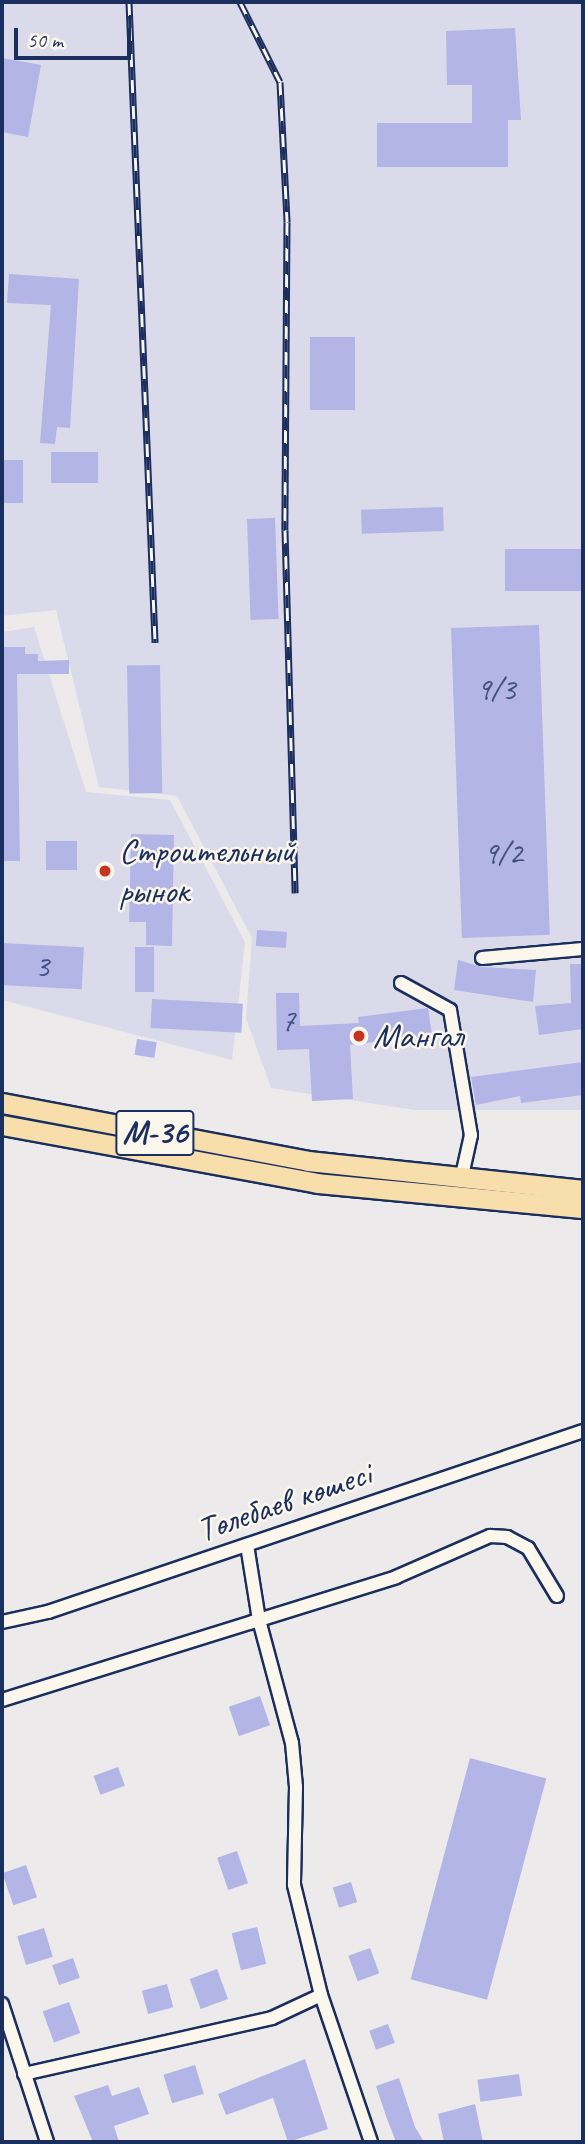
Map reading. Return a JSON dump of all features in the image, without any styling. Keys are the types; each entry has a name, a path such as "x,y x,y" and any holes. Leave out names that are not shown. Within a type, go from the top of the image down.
{"main road":[{"name":"M-36","path":"2,1103 308,1161 461,1180 583,1190"},
{"name":"M-36","path":"2,1125 317,1183 583,1208"}],"street":[{"path":"482,958 583,949"},
{"path":"401,983 450,1010 471,1135 461,1180"},
{"name":"Төлебаев көшесі","path":"2,1622 48,1612 583,1431"},
{"path":"2,1700 396,1577 490,1536 507,1537 528,1548 557,1596"},
{"path":"247,1545 259,1620 292,1743 296,1787 294,1885 321,1995 371,2142"},
{"path":"24,2074 272,2018 321,1995"},
{"path":"2,2004 47,2142"}],"shaded area":[{"path":"2,2 583,2 583,1110 415,1110 271,1088 246,1018 252,938 177,796 99,787 56,610 2,616"},
{"name":"Строительный рынок","path":"34,627 86,792 170,800 245,942 232,1060 2,1000 2,632"}],"building":[{"path":"515,28 521,120 508,120 508,167 377,167 377,123 472,123 472,85 447,85 446,31"},
{"path":"2,58 41,65 28,137 2,132"},
{"path":"9,274 79,279 70,428 57,427 55,444 40,443 51,305 7,303"},
{"path":"310,337 355,337 355,410 310,410"},
{"path":"51,452 98,452 98,483 51,483"},
{"path":"2,460 23,460 23,503 2,503"},
{"path":"443,507 444,531 362,534 361,510"},
{"path":"275,518 279,619 251,620 247,519"},
{"path":"505,549 583,549 583,591 505,591"},
{"path":"539,625 550,935 462,938 451,628"},
{"path":"2,647 25,647 25,654 38,654 38,661 69,660 69,674 17,674 20,861 2,861"},
{"path":"160,665 162,793 129,794 127,666"},
{"path":"131,834 174,835 172,946 146,945 146,922 129,922"},
{"path":"46,841 77,841 77,870 46,870"},
{"path":"257,930 287,932 286,948 256,946"},
{"path":"2,943 84,947 82,989 2,985"},
{"path":"135,947 154,947 154,992 135,992"},
{"path":"458,960 482,967 536,970 533,1002 454,990"},
{"path":"570,964 583,964 583,1029 539,1035 535,1006 571,1003"},
{"path":"276,993 299,993 300,1026 359,1023 358,1017 428,1008 432,1035 350,1045 353,1099 312,1101 309,1049 277,1050"},
{"path":"152,999 243,1004 241,1033 150,1028"},
{"path":"137,1039 157,1042 154,1058 134,1055"},
{"path":"583,1062 583,1095 521,1103 520,1096 476,1105 471,1077"},
{"path":"260,1696 270,1725 239,1736 229,1707"},
{"path":"470,1758 546,1778 487,2000 411,1979"},
{"path":"118,1767 125,1786 100,1795 94,1776"},
{"path":"237,1851 248,1883 228,1890 217,1858"},
{"path":"26,1865 37,1897 13,1905 2,1873"},
{"path":"351,1882 357,1902 339,1908 333,1888"},
{"path":"257,1927 266,1964 241,1970 232,1933"},
{"path":"44,1928 53,1957 26,1965 17,1936"},
{"path":"370,1948 379,1973 358,1981 348,1956"},
{"path":"73,1958 80,1978 59,1985 52,1965"},
{"path":"217,1969 228,1999 201,2009 190,1979"},
{"path":"167,1984 173,2007 148,2014 142,1991"},
{"path":"69,2002 80,2033 54,2043 43,2012"},
{"path":"388,2024 395,2043 376,2050 369,2031"},
{"path":"305,2059 328,2129 288,2142 273,2098 226,2115 218,2094"},
{"path":"195,2065 204,2094 172,2103 163,2075"},
{"path":"519,2074 522,2096 480,2102 477,2080"},
{"path":"399,2078 415,2127 424,2142 396,2142 376,2086"},
{"path":"108,2085 112,2096 139,2087 149,2114 114,2126 119,2142 93,2142 74,2096"},
{"path":"475,2104 483,2142 444,2142 438,2114"}],"railway":[{"path":"129,2 155,642"},
{"path":"240,2 280,82 287,222 285,530 295,893"}],"place":[{"name":"Строительный рынок","path":"105,871"},
{"name":"Мангал","path":"359,1036"}]}
